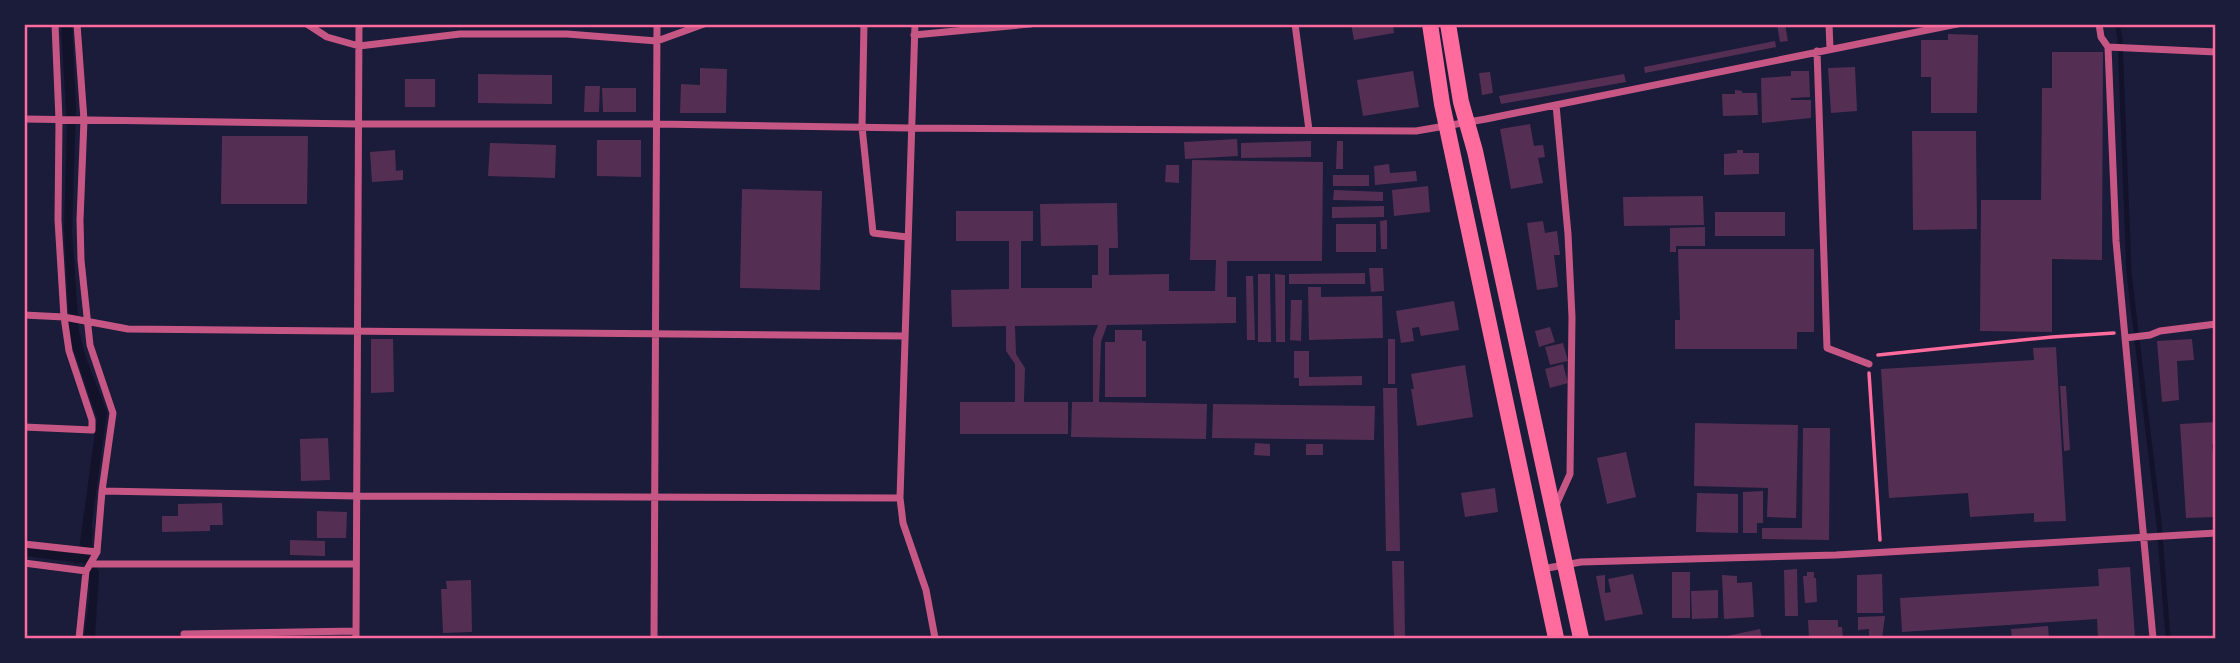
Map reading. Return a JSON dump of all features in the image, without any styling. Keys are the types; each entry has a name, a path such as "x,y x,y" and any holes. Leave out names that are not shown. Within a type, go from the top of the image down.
{"highway":[{"path":"1430,24 1447,126 1556,639"},
{"path":"1448,24 1461,102 1581,639"}],"street":[{"path":"24,427 92,430 92,420 69,351 64,317 58,220 59,120 55,24"},
{"path":"77,24 84,120 81,260 90,345 113,413 79,639"},
{"path":"307,24 327,37 359,46 460,34 567,34 657,41 704,24"},
{"path":"184,634 356,635 359,24"},
{"path":"654,639 657,24"},
{"path":"864,24 862,127 873,233 907,237"},
{"path":"915,24 900,498 903,523 926,590 935,639"},
{"path":"914,35 1030,24"},
{"path":"1295,24 1309,130"},
{"path":"1829,24 1830,48"},
{"path":"24,119 359,124 1416,131 1957,24"},
{"path":"2099,24 2101,37 2110,48 2111,167 2153,639"},
{"path":"2110,48 2216,52"},
{"path":"1816,51 1826,348 1867,364"},
{"path":"1553,512 1570,474 1572,343 1568,234 1556,105"},
{"path":"24,315 64,317 128,329 905,336"},
{"path":"2126,336 2150,335 2161,331 2216,324"},
{"path":"102,491 356,496 900,498"},
{"path":"1540,570 1564,565 1881,552 2216,533"},
{"path":"24,544 75,550 91,561"},
{"path":"24,563 91,561 103,564 356,564"}],"path":[{"path":"1881,552 1867,364 1870,356 2052,337 2126,336"}],"shaded area":[{"path":"61,25 72,25 76,106 72,231 79,331 86,358 107,412 88,552 99,572 95,638 84,638 90,588 83,562 75,564 25,556 25,548 70,553 79,550 97,418 70,339 64,229 67,127"}],"building":[{"path":"1351,24 1393,24 1394,33 1354,40"},
{"path":"1777,24 1785,24 1788,41 1780,42"},
{"path":"1948,34 1978,35 1977,113 1931,113 1931,77 1921,77 1921,40 1948,40"},
{"path":"1775,41 1776,47 1645,73 1644,67"},
{"path":"2052,52 2103,52 2102,260 2052,259 2052,332 1980,331 1981,200 2041,200 2042,88 2052,88"},
{"path":"1855,67 1857,111 1831,113 1828,68"},
{"path":"700,68 727,69 726,113 680,113 681,84 700,85"},
{"path":"1413,71 1419,107 1363,116 1357,80"},
{"path":"1791,71 1809,71 1810,97 1791,100 1811,100 1811,118 1762,123 1761,78 1791,76"},
{"path":"1490,72 1493,93 1482,95 1479,73"},
{"path":"478,74 552,75 552,104 478,103"},
{"path":"1624,74 1626,82 1501,104 1499,96"},
{"path":"405,79 435,79 435,107 405,107"},
{"path":"585,86 600,86 599,112 584,112"},
{"path":"602,88 636,88 636,112 603,112"},
{"path":"1735,90 1757,93 1758,115 1723,116 1722,94 1735,94"},
{"path":"1530,124 1534,146 1543,145 1545,157 1538,158 1543,183 1511,189 1500,129"},
{"path":"1912,131 1976,131 1977,229 1913,230"},
{"path":"222,136 308,136 307,204 221,204"},
{"path":"1237,139 1238,156 1185,159 1184,142"},
{"path":"597,140 641,140 641,177 597,176"},
{"path":"1311,141 1311,157 1241,158 1241,143"},
{"path":"1337,141 1343,141 1343,169 1336,169"},
{"path":"490,143 556,145 555,178 488,176"},
{"path":"395,150 396,171 403,170 403,180 372,182 370,152"},
{"path":"1737,150 1743,150 1743,153 1759,153 1759,174 1724,175 1724,154 1737,153"},
{"path":"1192,160 1323,162 1322,261 1227,261 1227,297 1236,297 1236,323 1107,325 1101,342 1099,402 1207,404 1206,439 1071,437 1072,402 1093,402 1093,338 1098,325 1015,326 1016,354 1025,368 1024,402 1068,402 1068,434 960,434 960,402 1015,402 1015,364 1006,351 1006,326 952,327 951,290 1009,289 1009,241 956,241 956,211 1033,211 1033,241 1021,241 1021,288 1092,288 1092,275 1098,275 1098,245 1041,246 1040,204 1117,203 1118,248 1109,248 1109,275 1169,274 1169,291 1215,291 1216,260 1190,260"},
{"path":"1389,164 1390,173 1416,171 1417,181 1375,185 1374,166"},
{"path":"1166,165 1179,165 1179,183 1165,182"},
{"path":"1333,175 1369,175 1369,186 1333,186"},
{"path":"1428,186 1430,212 1394,216 1392,190"},
{"path":"742,189 822,191 820,290 740,288"},
{"path":"1334,190 1383,192 1383,201 1333,200"},
{"path":"1703,196 1704,225 1624,226 1623,197"},
{"path":"1384,206 1384,217 1332,218 1332,207"},
{"path":"1715,212 1785,212 1785,236 1715,236"},
{"path":"1387,220 1387,249 1381,249 1380,221"},
{"path":"1543,221 1545,233 1557,231 1560,255 1554,255 1558,287 1537,290 1527,223"},
{"path":"1336,224 1376,224 1376,252 1336,252"},
{"path":"1705,227 1705,246 1676,246 1676,252 1670,252 1670,228"},
{"path":"1678,249 1814,249 1814,332 1797,332 1797,349 1675,349 1675,320 1680,320"},
{"path":"1369,268 1383,268 1384,291 1371,292"},
{"path":"1365,273 1365,284 1289,284 1289,274"},
{"path":"1258,274 1270,274 1271,342 1258,342"},
{"path":"1275,274 1285,275 1285,342 1276,342"},
{"path":"1246,276 1253,276 1255,340 1247,340"},
{"path":"1308,287 1321,287 1321,297 1382,296 1383,338 1309,340"},
{"path":"1291,300 1302,300 1301,341 1290,340"},
{"path":"1454,301 1459,330 1421,336 1419,327 1412,328 1414,341 1401,343 1396,311"},
{"path":"1550,327 1555,342 1539,347 1535,331"},
{"path":"1115,330 1142,330 1142,341 1146,341 1146,397 1105,397 1105,342 1115,342"},
{"path":"371,339 393,339 394,392 371,393"},
{"path":"1388,339 1395,339 1395,384 1388,384"},
{"path":"2192,339 2194,360 2177,361 2179,400 2162,402 2157,341"},
{"path":"1563,343 1568,361 1550,365 1545,347"},
{"path":"2056,347 2066,521 2034,522 2034,513 1970,517 1968,493 1889,498 1881,369 2034,360 2033,348"},
{"path":"1294,351 1309,351 1309,377 1362,376 1362,385 1299,386 1299,378 1294,378"},
{"path":"1563,364 1568,383 1550,388 1545,369"},
{"path":"1465,365 1473,417 1417,426 1411,374"},
{"path":"2060,386 2066,386 2070,450 2064,451"},
{"path":"1383,388 1397,388 1400,551 1386,551"},
{"path":"1213,404 1375,406 1374,440 1212,438"},
{"path":"2216,422 2216,444 2212,445 2216,476 2216,517 2186,518 2180,424"},
{"path":"1695,423 1798,425 1796,518 1767,517 1768,488 1694,486"},
{"path":"1803,428 1830,428 1829,540 1762,539 1762,528 1802,528"},
{"path":"328,438 330,480 301,481 300,439"},
{"path":"1255,443 1270,444 1270,456 1254,455"},
{"path":"1306,444 1323,444 1323,455 1306,455"},
{"path":"1626,452 1636,497 1607,504 1597,458"},
{"path":"1495,488 1498,512 1465,517 1461,493"},
{"path":"1763,491 1763,523 1757,523 1757,533 1743,533 1743,492"},
{"path":"1697,493 1738,494 1738,533 1696,532"},
{"path":"222,503 223,525 210,525 210,531 162,532 162,516 178,516 178,504"},
{"path":"317,511 347,512 346,538 317,538"},
{"path":"290,540 325,541 325,556 290,555"},
{"path":"1392,561 1404,561 1405,638 1394,638"},
{"path":"2130,567 2135,638 2098,638 2097,619 1902,632 1900,598 2099,586 2098,569"},
{"path":"1797,569 1798,616 1785,616 1784,570"},
{"path":"1672,572 1690,572 1690,618 1672,618"},
{"path":"1807,572 1814,572 1816,578 1817,602 1805,603 1803,576 1807,576"},
{"path":"1633,574 1643,614 1605,621 1596,576 1605,575 1605,593 1611,592 1608,579"},
{"path":"1882,574 1883,613 1857,613 1857,575"},
{"path":"1722,575 1737,576 1737,583 1752,582 1754,617 1724,619"},
{"path":"471,580 472,632 443,633 441,589 447,589 446,581"},
{"path":"1718,590 1718,618 1692,619 1691,591"},
{"path":"1885,616 1882,638 1869,638 1869,629 1858,630 1858,617"},
{"path":"1808,620 1838,620 1843,638 1809,638"},
{"path":"2048,626 2049,638 2012,638 2011,629"},
{"path":"1760,629 1762,638 1722,638 1722,637"}],"waterway":[{"path":"2117,24 2120,39 2129,273 2159,523 2168,638"},
{"path":"89,554 90,529"}]}
